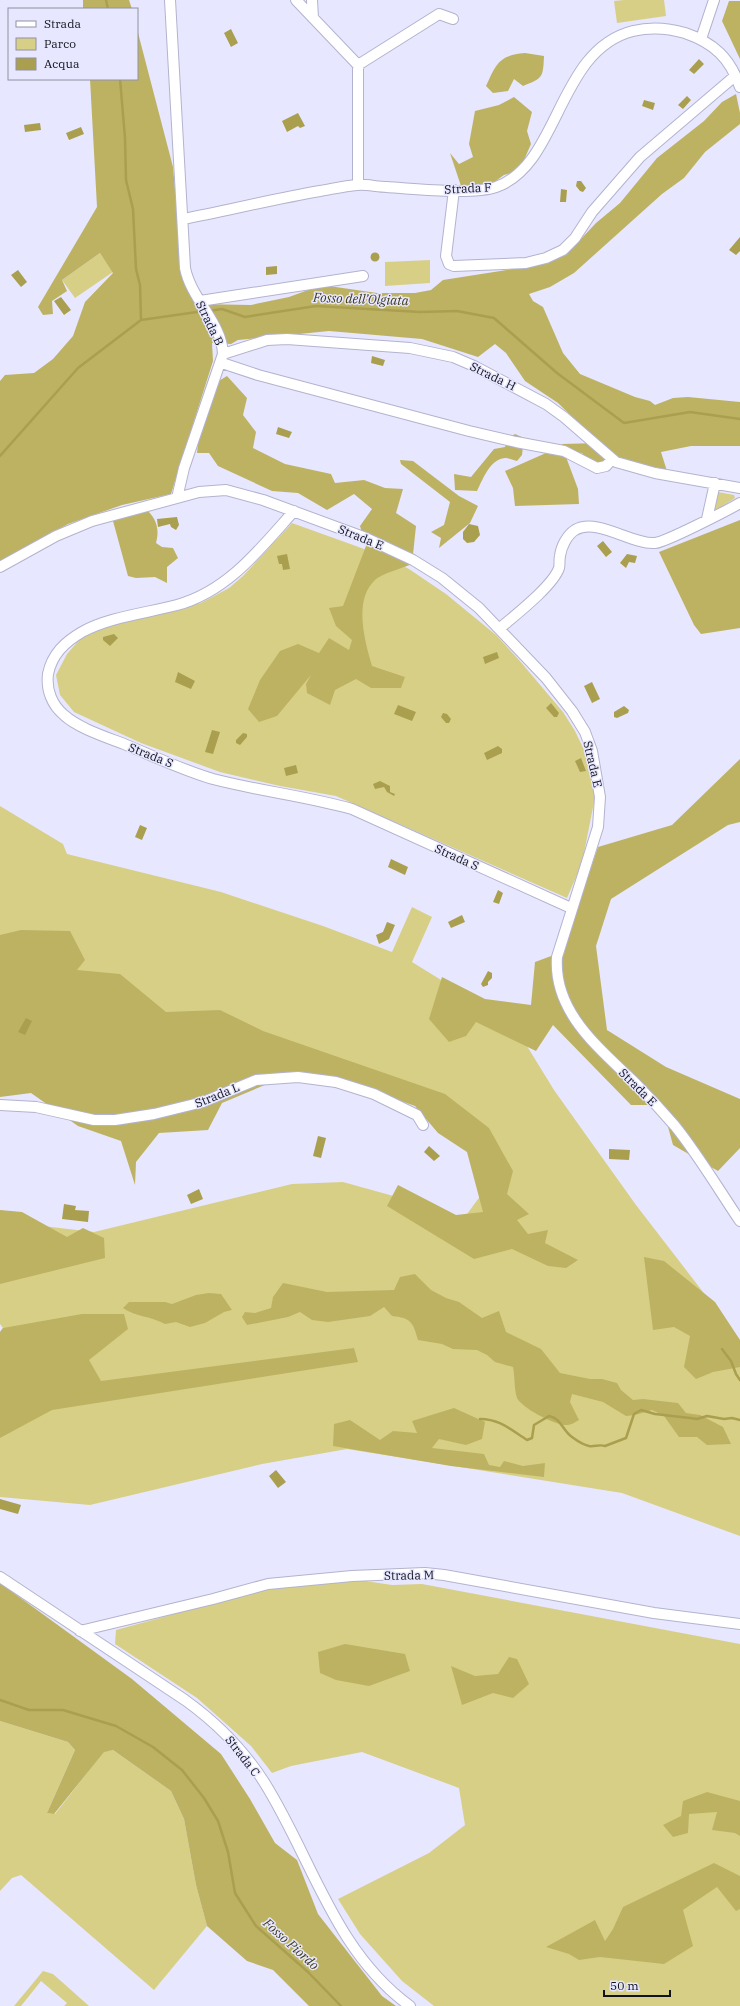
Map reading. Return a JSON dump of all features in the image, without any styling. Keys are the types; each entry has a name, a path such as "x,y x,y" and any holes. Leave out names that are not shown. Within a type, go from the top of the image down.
{"street":[{"name":"Strada B","path":"170,0 186,274 220,340 222,359 186,462 177,498"},
{"path":"296,0 358,65 358,185"},
{"path":"312,0 313,18"},
{"path":"700,39 714,0"},
{"path":"358,65 439,14 453,19"},
{"name":"Strada F","path":"183,219 302,194 358,185 454,190 484,190 498,186 511,179 524,168 536,153 584,66 596,52 611,41 628,33 658,28 675,30 700,39 722,53 740,87"},
{"path":"454,190 446,256 449,264 454,266 526,263 546,258 563,250 575,238 592,212 650,147 735,76"},
{"path":"203,308 363,276"},
{"name":"Strada H","path":"222,359 263,342 281,339 410,348 439,353 474,366 546,404 564,417 612,459 631,467 740,488"},
{"path":"222,359 258,375 454,427 516,442 564,451 597,468 604,468 612,459"},
{"path":"706,519 715,483"},
{"name":"Strada E","path":"177,498 212,490 238,492 366,538 413,560 461,592 546,678 572,711 584,732 594,759 600,797 598,828 559,947 556,967 563,996 582,1031 643,1092 681,1134 740,1222"},
{"path":"0,566 56,536 92,521 177,498"},
{"path":"499,629 535,598 555,576 560,566 562,549 569,536 575,530 588,528 604,529 655,543 668,539 740,503"},
{"name":"Strada S","path":"294,511 242,567 210,592 179,604 98,625 84,631 68,641 57,652 49,669 48,687 56,706 73,721 119,742 211,778 256,789 322,800 352,809 571,908"},
{"name":"Strada L","path":"0,1105 36,1107 89,1119 111,1120 154,1114 203,1102 260,1079 298,1077 336,1082 370,1093 409,1110 417,1115 423,1125"},
{"name":"Strada M","path":"80,1631 213,1599 268,1584 352,1576 425,1574 444,1575 654,1613 740,1624"},
{"name":"Strada C","path":"0,1577 185,1700 207,1716 231,1739 251,1764 271,1795 339,1928 382,1981 410,2006"}],"green space":[{"path":"664,0 666,16 617,23 614,1"},
{"path":"100,253 113,272 75,298 62,280"},
{"path":"430,260 430,283 385,286 385,262"},
{"path":"718,492 734,495 735,498 713,512"},
{"path":"292,523 378,554 409,569 446,594 496,635 563,712 575,731 588,758 595,797 582,863 567,898 336,796 280,786 220,772 141,743 74,712 60,695 56,675 67,654 81,638 106,627 201,603 229,588 243,576"},
{"path":"0,806 63,844 67,854 221,892 323,926 392,952 412,907 432,917 412,962 514,1025 554,1090 636,1205 740,1340 740,1536 622,1493 347,1449 262,1464 90,1505 0,1497 0,1332 3,1328 0,1324 0,1221 94,1232 292,1184 343,1182 397,1197 456,1229 498,1172 434,1106 172,1022 0,946"},
{"path":"319,1574 392,1585 422,1584 740,1644 740,2006 434,2006 402,1981 360,1934 338,1899 429,1853 465,1825 459,1788 362,1752 291,1766 272,1773 251,1746 197,1698 115,1644 116,1630"},
{"path":"0,1721 68,1742 75,1750 47,1813 55,1814 104,1751 113,1750 171,1791 184,1819 196,1885 207,1926 154,1990 21,1875 12,1878 0,1891"},
{"path":"43,1971 53,1974 89,2006 64,2006 67,2003 41,1981 21,2006 14,2006"}],"shaded area":[{"path":"83,0 129,0 132,8 83,8"},
{"path":"729,1 740,1 740,59 722,21"},
{"path":"138,33 173,167 183,278 196,304 251,305 289,297 322,285 377,293 415,293 431,290 443,280 519,268 566,255 596,223 620,203 657,158 704,121 722,102 736,94 740,113 740,124 705,152 684,178 662,194 574,273 550,287 529,294 533,301 543,307 563,353 580,374 635,397 650,401 655,405 673,398 688,397 740,402 740,446 691,446 661,452 667,471 618,459 591,469 582,453 561,452 562,444 599,443 558,403 525,381 506,353 495,344 478,357 422,339 329,331 238,340 231,344 212,343 213,361 171,494 122,505 68,524 0,561 0,381 5,375 34,373 53,359 73,336 85,302 113,273 100,253 62,280 67,291 52,301 53,314 43,315 38,307 97,207 90,80 138,80"},
{"path":"525,53 544,56 541,76 535,81 523,86 514,79 508,91 493,93 486,86 496,66 509,56"},
{"path":"514,97 532,112 527,131 531,144 524,160 511,173 504,175 490,185 461,186 450,153 459,164 473,157 469,144 475,111 499,105"},
{"path":"227,376 247,398 243,415 256,432 253,448 285,464 331,474 335,483 364,480 385,488 403,489 396,513 416,526 412,564 387,573 375,580 368,588 364,598 363,610 364,634 372,666 405,677 401,688 371,688 356,679 335,690 330,705 307,693 306,684 311,675 277,716 259,722 248,709 260,680 280,651 298,644 319,653 329,638 349,650 352,640 336,626 329,608 343,606 366,546 360,526 372,509 354,494 327,510 298,493 272,491 218,466 209,453 197,453 203,396 217,382"},
{"path":"515,434 524,438 522,455 517,461 505,458 495,462 488,470 477,491 455,490 454,474 471,477 494,449 505,447 510,437"},
{"path":"546,453 566,457 578,489 579,504 515,506 513,488 505,471"},
{"path":"400,460 413,461 459,496 478,506 470,523 439,548 441,538 431,532 444,525 450,502 401,464"},
{"path":"145,508 152,516 156,524 158,533 156,543 162,547 173,548 178,558 167,567 167,583 155,577 136,578 128,576 113,521"},
{"path":"740,520 740,628 701,634 694,625 659,552"},
{"path":"740,759 740,822 728,825 611,899 596,946 607,1030 666,1067 740,1099 740,1148 718,1171 673,1145 662,1105 631,1105 553,1025 536,1051 476,1022 466,1036 449,1042 429,1019 442,977 485,999 531,1005 535,962 562,952 598,847 672,825"},
{"path":"21,930 70,931 85,960 77,970 120,974 166,1012 220,1010 263,1031 445,1094 489,1128 513,1171 507,1194 529,1214 517,1220 528,1234 548,1230 545,1243 578,1260 566,1268 548,1266 512,1249 474,1259 387,1206 398,1185 456,1215 483,1212 467,1152 438,1133 415,1106 373,1091 296,1072 222,1103 208,1130 159,1133 136,1162 135,1185 121,1141 78,1126 31,1093 0,1097 0,935"},
{"path":"0,1210 22,1212 67,1237 83,1228 104,1238 105,1258 0,1284"},
{"path":"644,1257 664,1261 715,1302 740,1340 740,1367 713,1372 696,1379 684,1367 690,1336 674,1327 653,1330"},
{"path":"415,1274 431,1290 446,1298 459,1302 482,1318 499,1311 506,1332 541,1349 560,1373 590,1379 602,1379 617,1383 621,1390 633,1400 643,1399 678,1403 686,1413 700,1415 723,1427 731,1444 707,1445 697,1437 679,1437 664,1416 652,1410 626,1416 603,1402 572,1394 570,1402 579,1420 567,1425 553,1422 531,1411 517,1398 513,1367 495,1362 487,1355 477,1350 453,1349 442,1344 418,1340 413,1325 410,1322 403,1318 392,1316 384,1307 370,1316 328,1322 312,1320 300,1312 288,1317 247,1325 242,1317 245,1312 255,1313 271,1308 273,1297 283,1283 327,1292 394,1290 400,1277"},
{"path":"209,1293 221,1294 232,1310 224,1312 205,1323 190,1327 176,1322 165,1324 123,1308 129,1302 165,1302 172,1304 196,1295"},
{"path":"82,1314 124,1314 128,1329 89,1360 101,1381 354,1348 358,1362 52,1410 0,1438 0,1332 3,1328"},
{"path":"454,1408 485,1422 482,1439 466,1445 439,1439 432,1448 484,1454 489,1465 500,1467 504,1461 523,1466 545,1463 544,1477 451,1466 333,1446 334,1424 350,1420 380,1440 393,1431 417,1433 412,1421"},
{"path":"0,1583 132,1679 221,1754 250,1799 275,1843 297,1860 318,1914 382,1996 396,2006 309,2006 273,1970 247,1961 207,1926 196,1885 184,1819 171,1791 113,1750 104,1752 54,1814 47,1813 75,1750 68,1742 0,1721"},
{"path":"345,1644 405,1654 410,1671 369,1686 336,1680 320,1673 318,1652"},
{"path":"509,1657 517,1659 529,1684 513,1698 493,1693 462,1705 451,1666 475,1676 498,1674"},
{"path":"707,1792 740,1801 740,1836 735,1833 712,1830 717,1812 689,1814 688,1833 673,1837 663,1825 681,1816 683,1801"},
{"path":"714,1863 740,1876 740,1909 736,1911 717,1887 683,1910 693,1946 664,1964 600,1957 579,1960 569,1954 546,1947 595,1920 605,1941 613,1929 623,1907"}],"water":[{"path":"231,29 238,43 231,47 224,33"},
{"path":"699,59 704,64 694,74 689,70"},
{"path":"687,96 691,100 683,109 678,105"},
{"path":"644,100 655,103 653,110 642,106"},
{"path":"298,113 305,126 300,128 298,126 287,132 282,121"},
{"path":"40,123 41,130 25,132 24,125"},
{"path":"81,127 84,134 69,140 66,133"},
{"path":"577,181 581,181 586,188 583,192 576,186"},
{"path":"561,189 567,190 566,202 560,202"},
{"path":"740,237 740,251 736,255 729,250"},
{"path":"375,252 380,257 375,262 370,257"},
{"path":"277,266 277,274 266,275 266,267"},
{"path":"18,270 27,282 21,287 11,275"},
{"path":"61,297 71,310 64,315 54,301"},
{"path":"372,356 385,360 383,366 371,363"},
{"path":"278,427 292,432 289,438 276,434"},
{"path":"177,517 179,525 176,530 171,527 170,524 158,527 157,519"},
{"path":"469,524 478,526 480,535 474,542 467,543 463,539 463,532"},
{"path":"603,541 612,552 606,557 597,546"},
{"path":"287,554 290,569 283,570 282,564 279,564 277,556"},
{"path":"627,554 637,556 635,563 629,562 626,568 620,563"},
{"path":"114,634 118,638 110,646 103,640 103,637"},
{"path":"497,652 499,658 485,664 483,657"},
{"path":"178,672 195,681 191,689 175,682"},
{"path":"592,682 600,699 592,703 584,686"},
{"path":"551,703 559,713 557,717 554,717 546,708"},
{"path":"398,705 416,712 412,721 394,714"},
{"path":"624,706 629,710 628,713 617,718 614,717 614,712"},
{"path":"443,713 447,714 451,719 449,723 446,723 441,717"},
{"path":"212,730 220,732 213,754 205,752"},
{"path":"243,733 247,734 247,737 240,745 236,743 236,740"},
{"path":"498,746 502,749 502,753 487,760 484,753"},
{"path":"581,758 586,771 580,772 575,761"},
{"path":"296,765 298,773 286,776 284,768"},
{"path":"380,781 390,786 390,792 395,794 394,796 387,792 384,787 375,789 373,784"},
{"path":"140,825 147,828 142,840 135,837"},
{"path":"391,859 408,867 405,875 388,867"},
{"path":"498,890 503,893 499,904 493,902"},
{"path":"462,915 465,922 451,928 448,922"},
{"path":"387,922 395,925 389,939 379,944 376,935 383,932"},
{"path":"488,971 492,973 492,978 488,982 488,985 483,987 481,984"},
{"path":"26,1018 32,1021 25,1035 18,1032"},
{"path":"318,1136 326,1138 321,1158 313,1156"},
{"path":"429,1146 440,1156 434,1161 424,1152"},
{"path":"609,1149 630,1150 629,1160 609,1159"},
{"path":"199,1189 203,1199 191,1204 187,1195"},
{"path":"64,1204 76,1206 75,1210 89,1211 88,1222 62,1219"},
{"path":"276,1470 286,1482 278,1488 269,1476"},
{"path":"0,1499 21,1505 18,1514 0,1509"}],"waterway":[{"path":"106,0 108,8"},
{"path":"120,80 125,138 126,180 133,209 136,269 140,285 141,320"},
{"name":"Fosso dell’Olgiata","path":"209,311 222,309 245,317 316,306 420,312 457,311 494,318 557,373 624,423 690,412 740,419"},
{"name":"Fosso dell’Olgiata","path":"0,456 78,368 141,320 204,311"},
{"path":"722,1349 731,1361 740,1380"},
{"path":"480,1419 487,1419 499,1423 527,1440 532,1438 534,1425 549,1416 557,1420 574,1438 589,1446 605,1446 626,1438 634,1414 641,1410 655,1414 697,1419 707,1416 740,1420"},
{"name":"Fosso Piordo","path":"0,1700 29,1710 63,1710 116,1726 153,1747 182,1770 204,1798 218,1821 228,1852 235,1893 256,1926 308,1972 341,2006"}]}
